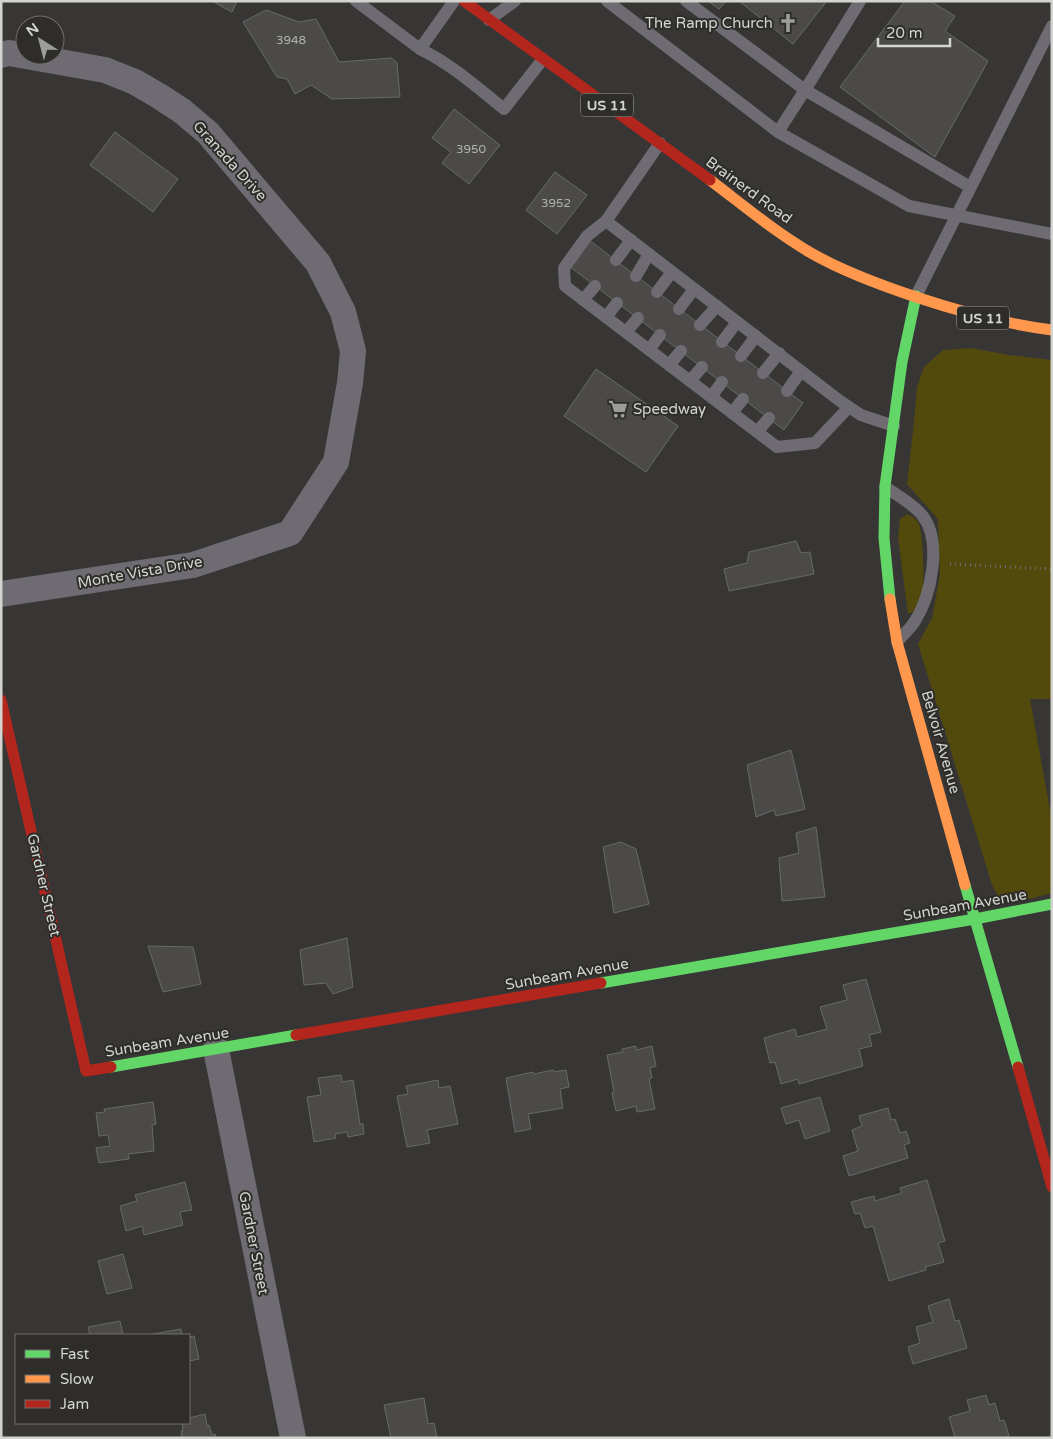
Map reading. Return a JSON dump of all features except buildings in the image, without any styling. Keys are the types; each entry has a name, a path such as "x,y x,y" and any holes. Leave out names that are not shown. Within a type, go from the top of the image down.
{"street":[{"name":"Brainerd Road","path":"464,1 779,232 812,253 863,278 952,309 989,319 1052,330"},
{"name":"Granada Drive","path":"1,55 9,53 105,70 135,82 159,96 182,111 208,133 318,263 343,312 353,351 350,383"},
{"name":"Belvoir Avenue","path":"916,296 902,362 885,486 884,538 888,590 897,642 1052,1186"},
{"name":"Monte Vista Drive","path":"1,594 193,565 290,533 336,462 350,383"},
{"name":"Gardner Street","path":"1,700 86,1071"},
{"name":"Sunbeam Avenue","path":"86,1071 975,919 1052,904"},
{"name":"Gardner Street","path":"216,1049 293,1438"}],"lane":[{"path":"356,1 420,49 448,64 504,108 543,59"},
{"path":"420,49 454,1"},
{"path":"490,20 515,1"},
{"path":"607,1 778,132 909,206 1052,234"},
{"path":"686,1 805,90 970,188"},
{"path":"778,132 860,1"},
{"path":"916,296 1052,26"},
{"path":"660,143 606,221 587,236 564,268 565,286 777,446 815,442 849,407"},
{"path":"606,221 849,407 861,415 894,426"},
{"path":"616,260 631,240"},
{"path":"636,276 649,254"},
{"path":"657,292 672,272"},
{"path":"583,300 595,286"},
{"path":"679,309 694,289"},
{"path":"606,317 617,302"},
{"path":"700,325 717,306"},
{"path":"626,332 638,318"},
{"path":"722,342 737,322"},
{"path":"649,350 660,336"},
{"path":"741,356 756,336"},
{"path":"669,365 681,352"},
{"path":"763,373 778,354"},
{"path":"690,381 702,367"},
{"path":"787,391 801,371"},
{"path":"711,397 722,382"},
{"path":"732,413 743,399"},
{"path":"757,432 769,418"},
{"path":"885,486 922,515 931,534 932,575 924,605 914,623 897,642"}],"path":[{"path":"933,563 1052,569"}],"shaded area":[{"path":"971,348 1052,360 1052,699 1030,699 1052,821 1052,893 1022,901 999,898 992,885 918,644 932,618 940,575 938,519 907,484 917,387 924,367 943,350"},
{"path":"907,514 919,524 922,538 923,571 922,596 915,611 908,614 898,537 900,519"}],"traffic: fast":[{"path":"890,599 884,538 885,486 902,362 916,296"},
{"path":"965,885 1018,1067"},
{"path":"601,983 1052,904"},
{"path":"111,1067 296,1035"}],"traffic: slow":[{"path":"710,180 798,245 849,272 876,283 966,312 1000,321 1052,330"},
{"path":"890,599 897,642 965,885"}],"traffic: jam":[{"path":"464,1 710,180"},
{"path":"1,700 86,1071 111,1067"},
{"path":"296,1035 601,983"},
{"path":"1018,1067 1052,1187"}],"place":[{"name":"The Ramp Church","path":"788,23"},
{"name":"Speedway","path":"618,409"}]}
